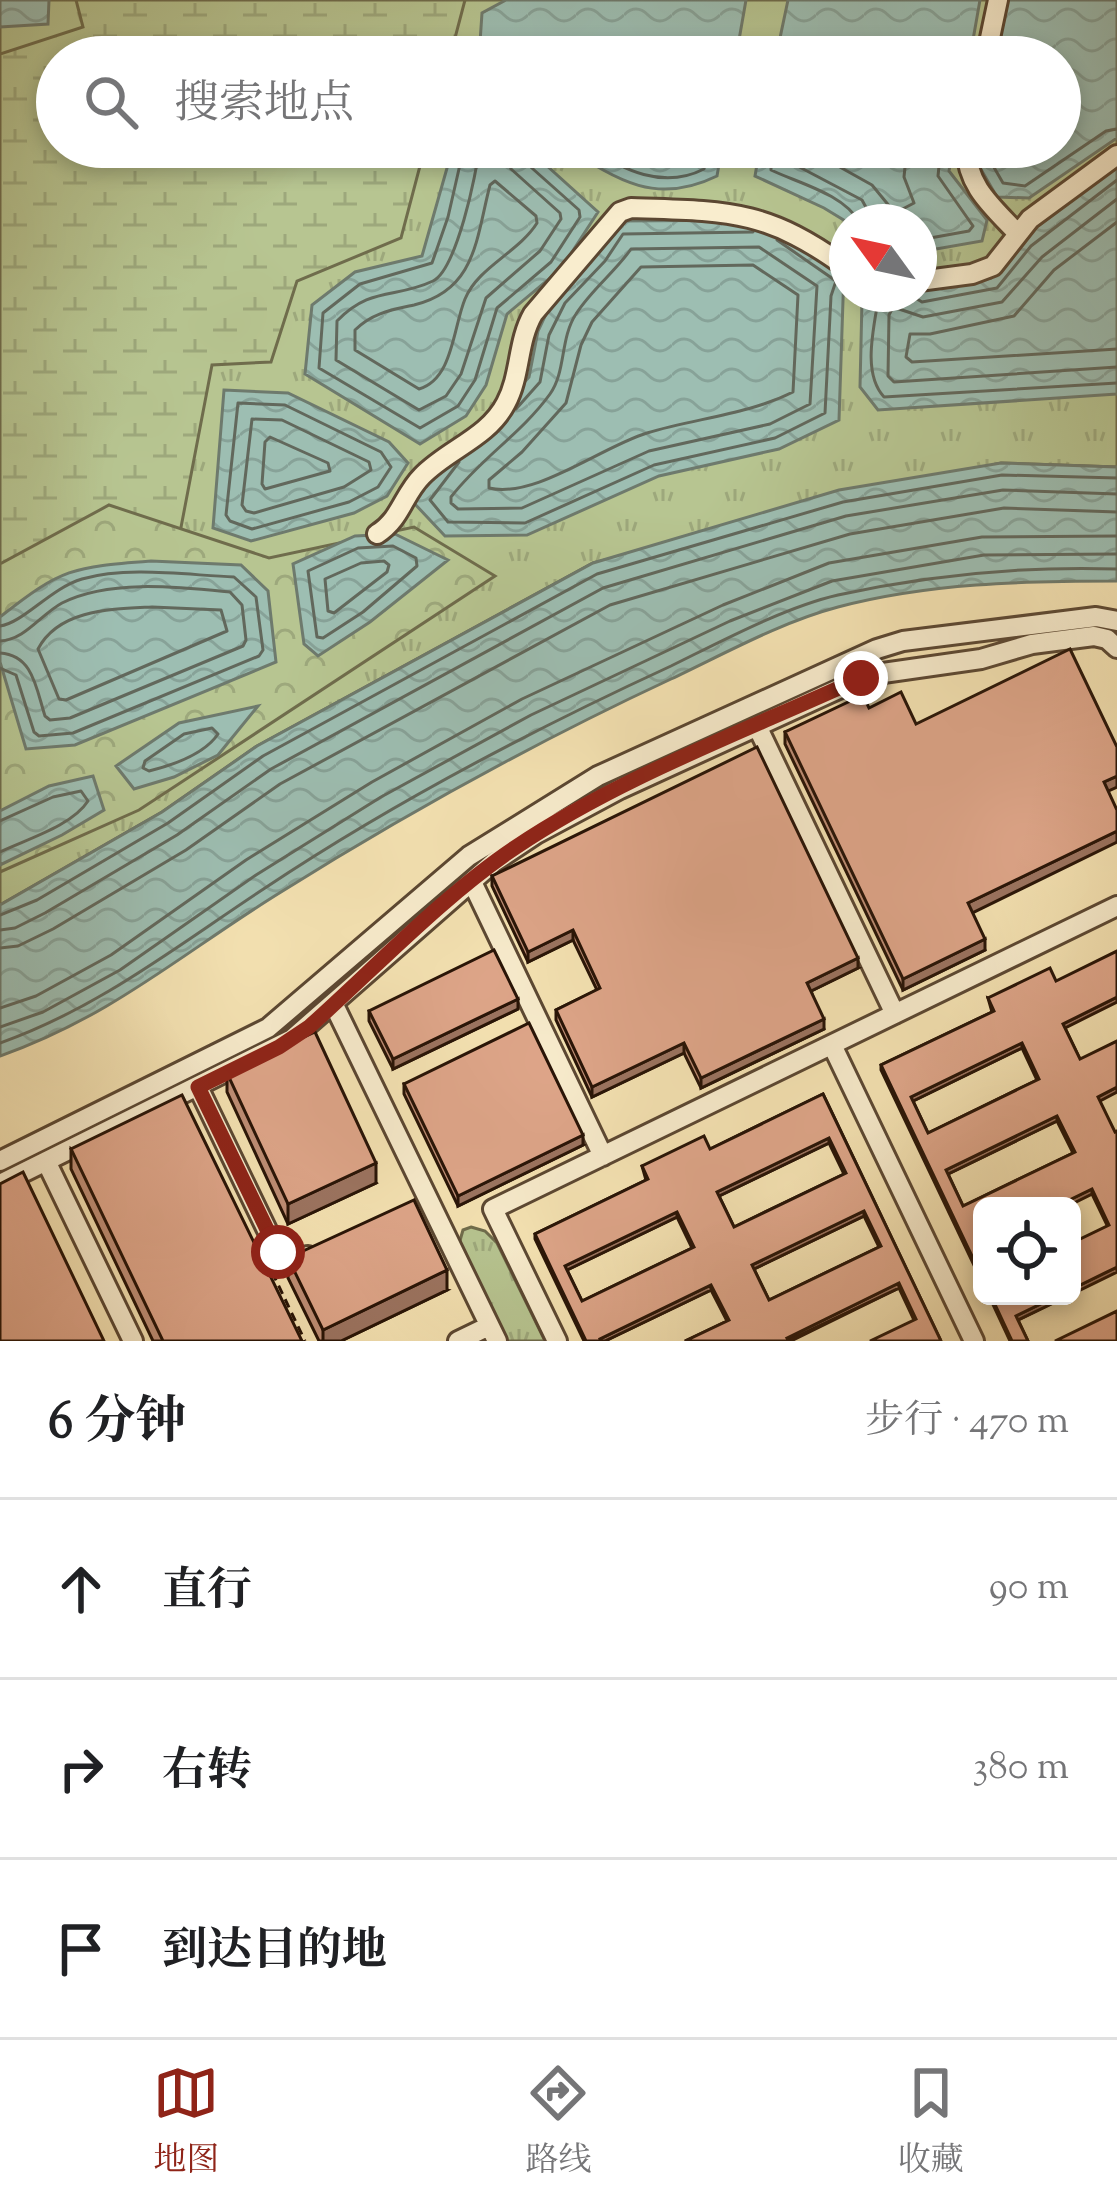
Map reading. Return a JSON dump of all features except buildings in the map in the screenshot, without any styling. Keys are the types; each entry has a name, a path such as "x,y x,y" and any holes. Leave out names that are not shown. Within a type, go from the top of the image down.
{"lane":[{"path":"990,36 998,0"},
{"path":"937,279 993,266 1030,219 1117,155"},
{"path":"967,168 976,190 1018,234"},
{"path":"377,534 397,519 418,479 496,418 514,385 524,329 533,314 620,212 631,208 750,215 786,228 829,256"},
{"path":"0,1161 268,1028 469,856 573,789 856,658 912,640 1096,617 1117,621"},
{"path":"958,634 962,662"},
{"path":"0,1184 279,1047 514,848 565,818 869,675 1094,636 1117,648"},
{"path":"912,640 916,668"},
{"path":"757,726 895,1014"},
{"path":"472,882 603,1156"},
{"path":"414,903 430,919"},
{"path":"557,1341 494,1209 1117,906"},
{"path":"397,919 412,935"},
{"path":"334,1005 493,1333 458,1341"},
{"path":"832,1045 974,1341"},
{"path":"198,1087 279,1255 290,1260 327,1247"},
{"path":"46,1161 133,1341"},
{"path":"408,1208 428,1198"}],"path":[{"path":"290,1260 274,1276 305,1341"}],"green space":[{"path":"0,0 1117,0 1117,467 1001,463 593,563 257,746 162,812 0,905"},
{"path":"76,0 465,0 456,36 55,36 83,27"},
{"path":"36,42 36,168 419,168 401,238 297,281 271,362 212,365 178,543 0,588 0,54"},
{"path":"109,505 269,558 414,527 495,576 139,810 0,872 0,564"},
{"path":"463,1230 485,1231 497,1243 545,1341 506,1341 459,1244"}],"water":[{"path":"0,0 49,0 48,24 0,27"},
{"path":"506,0 746,0 740,36 480,36 482,13"},
{"path":"788,0 980,0 974,36 780,36"},
{"path":"1007,0 1117,0 1117,138 1081,163 1081,36 1001,36"},
{"path":"1117,166 1117,394 878,410 860,387 862,312 937,312 937,287 991,278 1022,238"},
{"path":"447,168 549,168 598,212 561,269 507,314 486,385 466,416 420,444 305,374 312,305 355,272 422,256"},
{"path":"600,168 718,168 717,176 675,189 638,185"},
{"path":"756,168 950,168 987,220 982,241 937,249 937,204 829,204 829,211 755,176"},
{"path":"980,168 1073,168 1029,198 997,197"},
{"path":"767,220 829,260 829,312 843,312 839,420 779,449 659,476 527,535 445,536 413,502 448,456 529,377 538,331 555,295 617,221"},
{"path":"224,390 288,393 389,442 408,463 387,496 354,513 251,541 213,528"},
{"path":"1001,463 1117,467 1117,581 941,588 838,607 774,630 473,780 281,892 112,1003 0,1056 0,905 162,812 257,746 593,563 839,490"},
{"path":"395,534 448,560 318,656 304,644 293,564 355,536"},
{"path":"151,561 241,565 268,591 276,662 75,745 26,749 0,662 0,617 69,573"},
{"path":"258,706 218,755 174,777 134,789 116,766 179,723"},
{"path":"93,776 104,810 0,865 0,811 49,786"}],"route":[{"path":"278,1252 198,1087 309,1027 494,862 536,834 620,789 861,678"}]}
